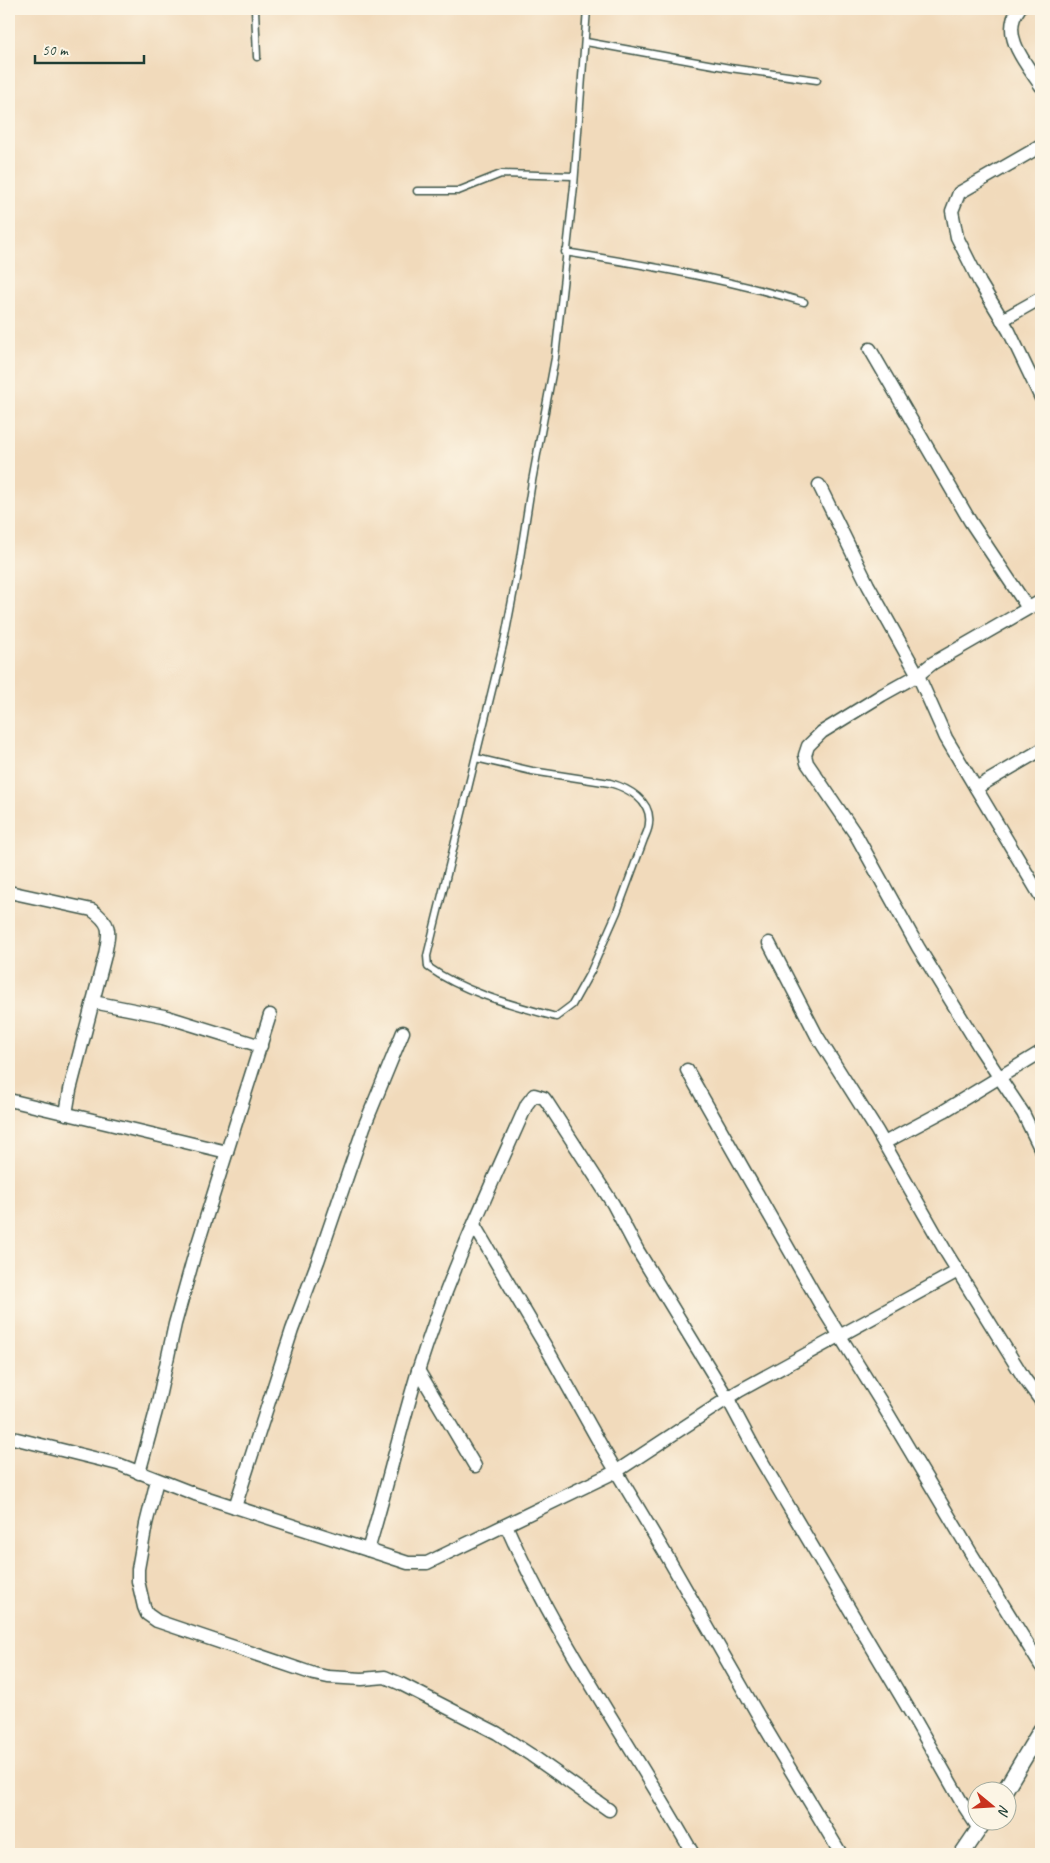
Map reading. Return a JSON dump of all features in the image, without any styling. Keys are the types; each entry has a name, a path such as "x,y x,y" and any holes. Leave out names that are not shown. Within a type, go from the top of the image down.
{"street":[{"path":"1019,9 1012,23 1013,40 1041,86"},
{"path":"1041,146 959,194 952,211 957,237 980,283 1002,320 1041,398"},
{"path":"1002,320 1041,298"},
{"path":"870,349 970,521 1028,608"},
{"path":"819,485 868,585 918,675 946,738 1041,897"},
{"path":"1041,601 822,732 808,746 805,755 807,763 856,835 918,947 980,1048 1023,1113 1041,1150"},
{"path":"976,788 1041,750"},
{"path":"9,892 92,910 102,917 108,926 109,932 105,955 70,1090 66,1114"},
{"path":"769,944 816,1036 884,1143 958,1271 1024,1378 1041,1402"},
{"path":"93,1002 164,1016 228,1034 261,1046"},
{"path":"140,1472 156,1411 175,1324 210,1202 270,1015"},
{"path":"235,1507 292,1330 364,1127 403,1032"},
{"path":"884,1143 1001,1078 1041,1052"},
{"path":"688,1070 777,1230 1041,1666"},
{"path":"368,1550 418,1370 441,1304 527,1104 534,1095 544,1098 613,1204 638,1251 728,1399 754,1448 962,1803 968,1810"},
{"path":"9,1100 227,1152"},
{"path":"474,1225 841,1854"},
{"path":"9,1436 118,1464 157,1480 235,1507 408,1563 427,1562 617,1472 739,1391 958,1271"},
{"path":"418,1370 475,1466"},
{"path":"157,1480 138,1568 141,1596 147,1614 157,1621 314,1674 328,1677 362,1679 385,1677 402,1684 497,1733 609,1810"},
{"path":"506,1525 522,1562 578,1663 661,1797 692,1854"},
{"path":"1011,1780 1041,1730"},
{"path":"962,1854 979,1830"}],"lane":[{"path":"255,9 257,57"},
{"path":"476,758 532,770 616,784 635,794 649,813 649,824 644,839 604,944 572,1005 556,1017 472,990 440,976 428,967 427,956 505,636 554,358 574,176 586,42 587,9"},
{"path":"586,42 730,68 817,80"},
{"path":"417,190 458,191 501,174 574,176"},
{"path":"565,252 641,264 714,279 804,302"}]}
